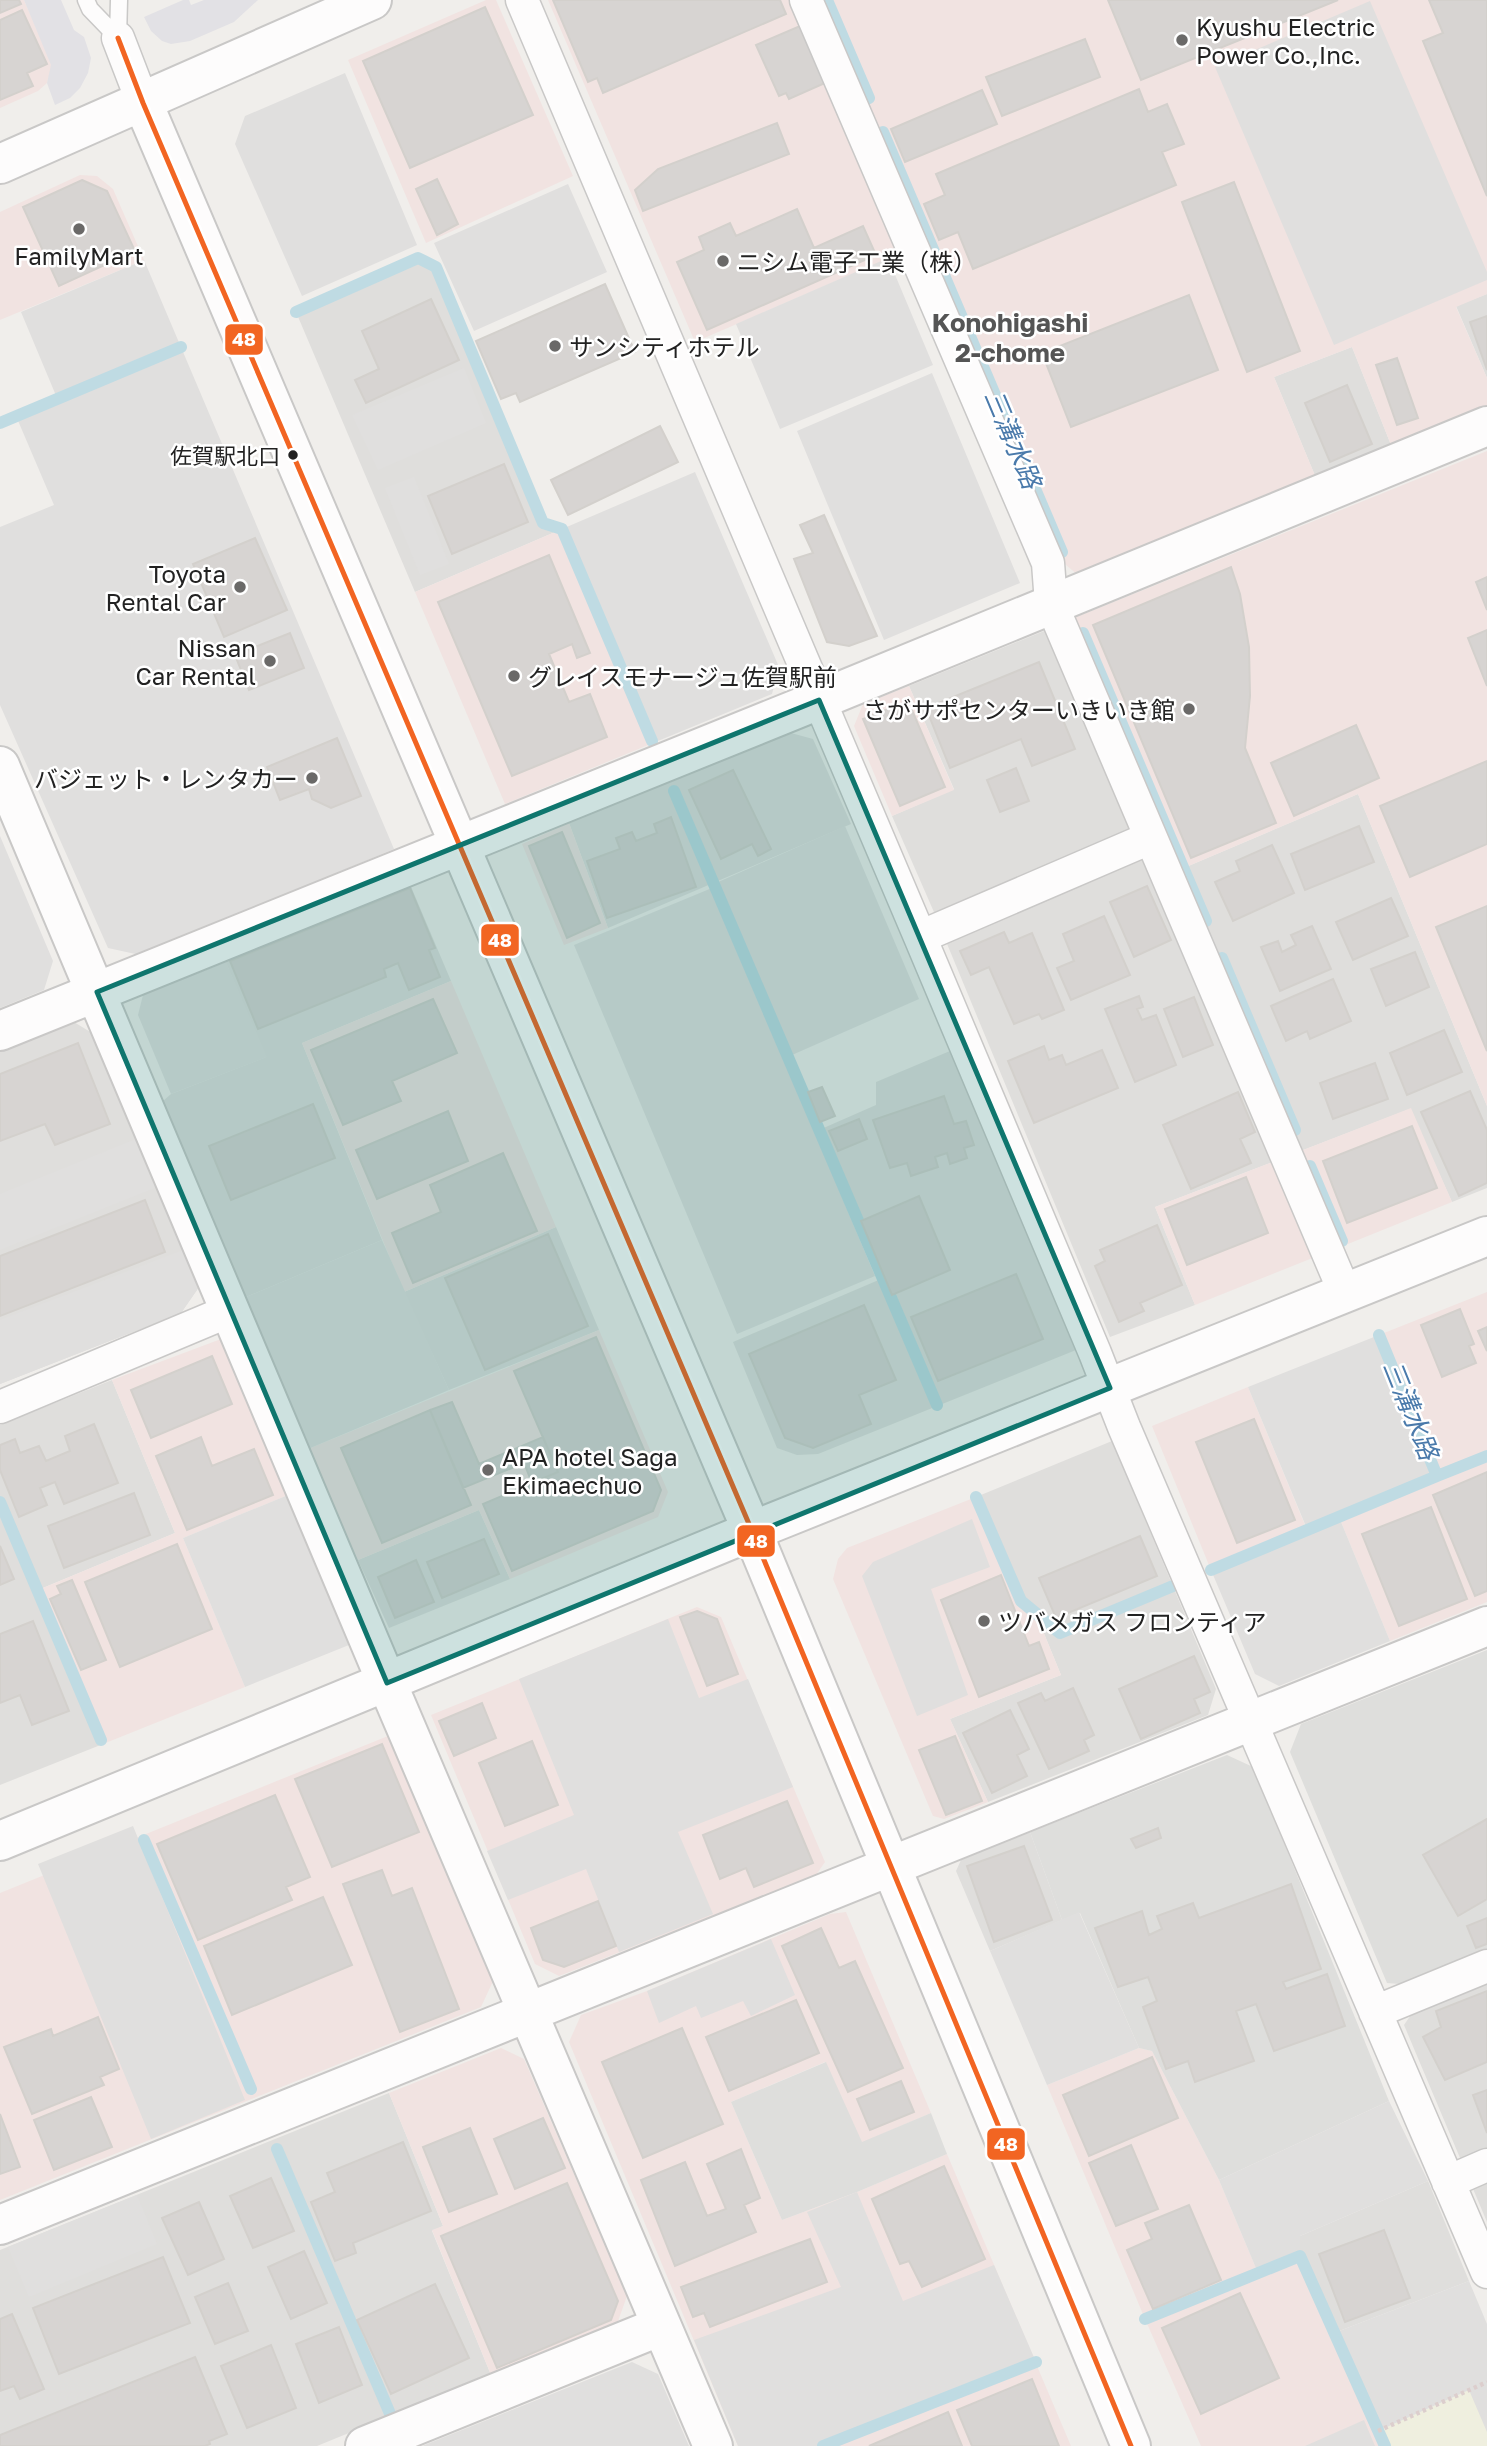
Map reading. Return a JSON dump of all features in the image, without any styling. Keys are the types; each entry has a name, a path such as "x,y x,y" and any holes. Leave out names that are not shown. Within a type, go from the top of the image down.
{"street":[{"path":"0,164 372,0"},
{"path":"522,0 920,937 1124,1427 1487,2272"},
{"path":"806,0 1048,563 1051,603 1345,1293"},
{"path":"118,38 143,103 752,1531 1131,2446"},
{"path":"0,1031 1487,426"},
{"path":"0,766 229,1311 713,2446"},
{"path":"920,937 1150,838"},
{"path":"0,1841 752,1531 1487,1236"},
{"path":"0,1407 229,1311"},
{"path":"0,2225 1487,1626"},
{"path":"1376,2012 1487,1966"},
{"path":"1448,2182 1487,2165"},
{"path":"365,2446 662,2326"}],"lane":[{"path":"86,0 90,9 118,38"},
{"path":"118,38 119,0"}],"path":[{"path":"1378,2431 1487,2382"}],"highlighted area":[{"path":"819,700 1110,1388 387,1683 97,992"}],"shaded area":[{"path":"0,0 24,0 52,65 47,83 38,91 0,108"},
{"path":"24,0 61,0 74,30 84,37 91,58 88,73 80,88 70,98 55,105 47,83 51,65"},
{"path":"183,0 189,0 191,5 204,0 258,0 234,22 190,41 171,44 162,41 151,31 144,17"},
{"path":"486,0 496,0 573,176 426,243 348,60"},
{"path":"548,0 791,0 901,253 695,342"},
{"path":"824,0 1487,0 1487,294 1456,307 1487,378 1487,411 1393,450 1352,347 1274,377 1316,478 1078,575 1060,560"},
{"path":"1370,1 1487,272 1487,280 1334,345 1215,67"},
{"path":"345,73 417,245 302,296 235,144 245,116"},
{"path":"80,175 97,176 113,189 144,260 0,320 0,212"},
{"path":"568,184 607,272 474,331 434,243"},
{"path":"418,258 436,267 543,523 562,529 415,592 296,312"},
{"path":"888,258 933,365 780,429 736,324"},
{"path":"144,260 394,849 140,955 108,948 0,705 0,527 54,505 16,416 57,398 21,312"},
{"path":"1487,294 1487,378 1456,306"},
{"path":"1352,347 1393,450 1316,478 1274,377"},
{"path":"464,368 486,423 378,470 352,415"},
{"path":"932,373 1020,583 884,640 797,431"},
{"path":"1487,451 1487,1106 1358,794 1179,870 1074,618"},
{"path":"695,472 779,667 772,694 653,743 562,529"},
{"path":"414,477 449,564 420,575 385,488"},
{"path":"562,529 653,743 505,804 415,592"},
{"path":"1049,629 1135,834 937,919 892,816 954,789 909,686"},
{"path":"909,686 954,790 892,816 854,726 863,704"},
{"path":"791,733 813,739 851,824 608,928 569,823"},
{"path":"1358,794 1487,1106 1487,1188 1452,1202 1410,1109 1298,1152 1179,870"},
{"path":"569,823 608,928 564,945 522,844"},
{"path":"845,826 919,999 792,1055 716,883"},
{"path":"0,836 53,961 44,990 0,1008"},
{"path":"1147,854 1275,1161 1155,1207 1195,1305 1110,1337 945,939"},
{"path":"409,882 451,981 302,1043 382,1240 246,1297 162,1102 171,1094 266,1057 223,956"},
{"path":"712,888 875,1276 737,1334 574,945"},
{"path":"226,962 267,1057 171,1094 138,1015 143,995"},
{"path":"451,981 556,1227 404,1292 302,1043"},
{"path":"69,1019 92,1033 199,1287 181,1313 0,1384 0,1046"},
{"path":"950,1051 1076,1350 818,1454 797,1455 777,1448 733,1342 881,1279 819,1130 876,1105 876,1082"},
{"path":"1411,1108 1452,1202 1338,1248 1298,1152"},
{"path":"136,1139 157,1187 0,1250 0,1194"},
{"path":"1275,1161 1315,1257 1195,1305 1155,1207"},
{"path":"556,1227 599,1330 449,1390 404,1292"},
{"path":"382,1240 449,1390 308,1449 246,1297"},
{"path":"183,1250 199,1287 181,1313 0,1384 0,1320"},
{"path":"1487,1292 1487,1602 1390,1641 1339,1517 1437,1476 1379,1335"},
{"name":"APA hotel Saga Ekimaechuo","path":"599,1330 668,1492 658,1517 510,1579 479,1510 358,1560 308,1449"},
{"path":"1379,1335 1437,1476 1339,1517 1390,1641 1279,1686 1255,1674 1211,1570 1307,1529 1248,1387"},
{"path":"221,1339 288,1495 183,1538 245,1687 103,1744 38,1590 175,1533 112,1380"},
{"path":"112,1380 175,1533 38,1590 103,1744 0,1785 0,1425"},
{"path":"1248,1387 1307,1530 1211,1570 1152,1426"},
{"path":"1112,1441 1216,1689 1208,1715 988,1802 950,1719 1061,1675 1043,1631 1021,1601 976,1497"},
{"path":"288,1495 349,1645 245,1687 183,1538"},
{"path":"976,1497 1021,1601 1043,1631 1061,1675 950,1719 988,1802 944,1819 933,1816 833,1579 838,1559 847,1548"},
{"path":"479,1510 510,1579 389,1628 358,1560"},
{"path":"972,1519 990,1567 931,1589 968,1695 917,1716 862,1576 873,1562"},
{"path":"697,1607 721,1617 825,1862 816,1875 559,1976 535,1964 431,1715"},
{"path":"668,1619 699,1698 748,1679 793,1787 678,1832 713,1914 619,1952 586,1869 508,1900 487,1851 574,1815 519,1679"},
{"path":"1487,1650 1487,1955 1412,1985 1387,1983 1290,1752 1301,1724"},
{"path":"388,1736 494,1979 481,2007 0,2200 0,1893"},
{"path":"1227,1755 1253,1767 1389,2101 1219,2180 1152,2051 1139,2048 1080,1913 1062,1920 1030,1832"},
{"path":"133,1826 245,2100 151,2139 38,1864"},
{"path":"1030,1832 1062,1920 990,1951 956,1871 961,1860"},
{"path":"846,1912 931,2113 862,2143 825,2062 731,2102 782,2220 947,2154 1071,2446 738,2446 569,2042 581,2015 647,1991 830,1914"},
{"path":"1079,1912 1139,2048 1047,2085 990,1951"},
{"path":"771,1939 795,1995 751,2016 743,2001 701,2018 696,2006 659,2023 647,1991"},
{"path":"1487,1978 1487,2222 1404,2025 1417,2006"},
{"path":"501,2048 524,2059 627,2296 617,2324 491,2375 432,2230 443,2226 389,2093"},
{"path":"1139,2048 1152,2051 1219,2180 1258,2273 1300,2256 1385,2446 1201,2446 1047,2085"},
{"path":"826,2062 862,2142 931,2113 947,2154 782,2220 731,2102"},
{"path":"389,2093 443,2226 432,2231 491,2375 317,2446 0,2446 0,2250"},
{"path":"1389,2101 1428,2181 1300,2236 1300,2256 1258,2273 1219,2180"},
{"path":"1428,2181 1469,2281 1334,2333 1300,2256 1300,2236"},
{"path":"857,2192 903,2301 994,2265 1036,2362 823,2446 738,2446 694,2340 841,2287 807,2212"},
{"path":"137,2195 157,2244 29,2297 8,2247"},
{"path":"1469,2281 1487,2324 1487,2432 1469,2390 1378,2431 1334,2333"},
{"path":"632,2362 658,2374 689,2446 422,2446"},
{"path":"1364,2420 1375,2446 1305,2446"}],"green space":[{"path":"1471,2389 1487,2429 1487,2446 1385,2446 1378,2431"}],"building":[{"path":"0,0 19,0 21,4 0,13"},
{"path":"553,0 780,0 786,14 603,93 597,78 588,82"},
{"name":"Kyushu Electric Power Co.,Inc.","path":"1108,0 1338,0 1141,80"},
{"path":"1429,0 1487,0 1487,196 1423,41 1443,33"},
{"path":"485,7 533,115 410,168 363,61"},
{"path":"22,10 47,64 27,73 33,86 0,100 0,20"},
{"path":"800,26 825,83 789,99 786,93 779,96 756,45"},
{"path":"1085,39 1100,77 1002,116 986,77"},
{"path":"1139,89 1148,112 1167,104 1184,144 1162,152 1176,185 973,269 958,232 939,240 924,204 945,195 936,174"},
{"path":"982,90 997,124 905,162 891,129"},
{"path":"777,123 789,154 643,211 635,190 658,169"},
{"path":"437,179 458,224 437,235 416,189"},
{"name":"FamilyMart","path":"82,180 107,191 135,251 59,286 23,207"},
{"path":"1234,182 1300,351 1247,372 1182,202"},
{"path":"797,209 814,248 863,226 876,255 707,330 677,262 704,250 699,237 730,223 736,236"},
{"name":"サンシティホテル","path":"605,284 635,352 520,402 516,393 501,399 476,341"},
{"path":"1189,295 1218,370 1071,427 1042,353"},
{"path":"431,299 459,360 366,403 355,380 379,369 362,331"},
{"path":"1487,316 1487,370 1470,322"},
{"path":"1397,358 1418,418 1397,425 1376,365"},
{"path":"1347,385 1372,444 1330,462 1305,403"},
{"path":"660,426 678,462 568,515 551,480"},
{"path":"504,464 528,522 452,554 428,496"},
{"path":"824,515 877,636 849,646 827,642 794,559 813,553 800,525"},
{"name":"Toyota Rental Car","path":"255,538 287,610 224,637 193,564"},
{"name":"グレイスモナージュ佐賀駅前","path":"549,555 590,653 577,658 572,644 549,654 569,702 590,694 607,737 512,776 438,602"},
{"name":"さがサポセンターいきいき館","path":"1231,567 1240,594 1249,647 1250,696 1245,748 1276,823 1191,858 1093,625"},
{"path":"1487,577 1487,610 1476,582"},
{"path":"1487,630 1487,686 1468,638"},
{"name":"Nissan Car Rental","path":"290,633 304,668 249,690 235,655"},
{"path":"1039,662 1075,749 1032,766 1021,739 950,768 926,708"},
{"path":"908,701 945,787 900,806 863,719"},
{"path":"1356,725 1379,778 1294,816 1271,763"},
{"name":"バジェット・レンタカー","path":"337,738 361,796 331,808 312,799 309,789 280,800 267,767"},
{"path":"1487,761 1487,844 1410,877 1380,806"},
{"path":"1016,768 1029,801 1000,812 987,780"},
{"path":"733,770 771,849 758,856 752,844 721,859 689,790"},
{"path":"671,817 696,887 607,918 587,861 620,849 616,838 632,832 636,841 657,833 654,824"},
{"path":"1359,826 1374,862 1305,890 1291,854"},
{"path":"562,832 600,923 567,938 529,846"},
{"path":"1272,845 1294,893 1233,921 1215,882 1240,871 1236,861"},
{"path":"1147,886 1171,940 1134,957 1110,902"},
{"path":"410,888 435,948 429,950 440,977 409,990 398,963 384,969 386,977 258,1029 230,961"},
{"path":"1391,898 1408,936 1353,960 1336,922"},
{"path":"1487,906 1487,1051 1436,927"},
{"path":"1104,916 1130,975 1071,1000 1057,968 1074,961 1063,934"},
{"path":"1312,926 1331,969 1280,991 1261,947 1278,941 1282,952 1296,945 1291,935"},
{"path":"1004,932 1009,943 1032,933 1064,1010 1042,1019 1039,1014 1014,1024 989,967 971,975 960,951"},
{"path":"1415,952 1429,987 1386,1006 1371,969"},
{"path":"1333,979 1351,1021 1310,1039 1307,1031 1286,1041 1271,1006"},
{"path":"1139,996 1143,1007 1137,1009 1142,1020 1156,1015 1176,1065 1135,1082 1105,1009"},
{"path":"1194,997 1213,1045 1183,1057 1164,1009"},
{"path":"433,999 457,1053 392,1081 401,1101 343,1125 311,1050"},
{"path":"1444,1030 1462,1072 1407,1095 1390,1053"},
{"path":"78,1043 110,1124 55,1145 45,1124 0,1141 0,1074"},
{"path":"1044,1046 1049,1060 1062,1055 1066,1065 1102,1050 1118,1088 1034,1123 1008,1061"},
{"path":"1375,1063 1388,1099 1333,1119 1320,1083"},
{"path":"822,1087 835,1116 820,1122 808,1092"},
{"path":"1470,1091 1487,1130 1487,1183 1459,1196 1421,1112"},
{"path":"1238,1092 1255,1132 1240,1139 1251,1163 1191,1189 1163,1125"},
{"path":"944,1096 954,1124 966,1121 974,1145 964,1148 967,1158 950,1164 947,1153 935,1157 938,1167 911,1176 907,1163 890,1168 873,1120"},
{"path":"313,1104 335,1158 231,1200 209,1146"},
{"path":"448,1111 468,1161 377,1199 356,1150"},
{"path":"859,1119 867,1139 838,1151 829,1131"},
{"path":"1412,1126 1437,1188 1347,1223 1323,1161"},
{"path":"503,1153 537,1231 413,1283 392,1233 441,1212 430,1185"},
{"path":"1246,1177 1268,1233 1187,1265 1165,1209"},
{"path":"919,1196 950,1270 892,1295 861,1221"},
{"path":"145,1200 165,1252 0,1316 0,1256"},
{"path":"1157,1225 1182,1285 1140,1303 1144,1311 1119,1322 1095,1266 1105,1261 1100,1250"},
{"path":"548,1234 588,1326 485,1370 445,1278"},
{"path":"1016,1274 1043,1339 938,1381 911,1317"},
{"path":"864,1305 896,1380 859,1395 871,1424 813,1448 785,1438 749,1354"},
{"path":"1460,1309 1474,1344 1469,1346 1476,1363 1442,1377 1421,1325"},
{"path":"1487,1327 1487,1351 1478,1331"},
{"path":"596,1337 661,1490 653,1511 512,1571 483,1504 558,1472 514,1371"},
{"path":"212,1356 232,1404 151,1438 131,1390"},
{"path":"452,1402 479,1464 543,1437 558,1472 532,1483 524,1463 463,1488 430,1410"},
{"path":"430,1410 471,1505 382,1543 341,1448"},
{"path":"1254,1419 1295,1520 1237,1543 1196,1442"},
{"path":"94,1424 118,1483 64,1504 55,1482 40,1488 47,1505 19,1517 0,1470 0,1445 15,1439 20,1453 39,1446 46,1461 70,1451 65,1436"},
{"path":"201,1437 212,1466 254,1449 273,1495 187,1530 156,1456"},
{"path":"1487,1472 1487,1591 1475,1596 1433,1495"},
{"path":"134,1493 150,1535 64,1568 48,1526"},
{"path":"1431,1507 1467,1599 1399,1626 1362,1534"},
{"path":"1140,1536 1157,1576 1056,1618 1039,1578"},
{"path":"484,1539 499,1574 442,1598 427,1562"},
{"path":"177,1544 212,1629 120,1667 85,1582"},
{"path":"0,1546 14,1579 0,1585"},
{"path":"416,1560 434,1602 395,1618 378,1577"},
{"name":"ツバメガス フロンティア","path":"1001,1575 1029,1646 1039,1642 1049,1669 979,1697 941,1600"},
{"path":"72,1580 106,1660 81,1670 50,1599 61,1594 57,1586"},
{"path":"697,1611 717,1619 738,1674 707,1686 680,1617"},
{"path":"33,1621 69,1711 32,1725 20,1695 0,1703 0,1634"},
{"path":"1194,1656 1210,1692 1194,1699 1200,1713 1141,1739 1119,1689"},
{"path":"1073,1688 1094,1735 1084,1740 1089,1751 1049,1769 1018,1703 1041,1693 1045,1701"},
{"path":"482,1703 496,1738 454,1756 439,1721"},
{"path":"1010,1710 1029,1749 1017,1755 1027,1776 992,1793 963,1733"},
{"path":"955,1736 982,1801 946,1815 919,1750"},
{"path":"532,1741 558,1805 505,1826 479,1763"},
{"path":"382,1744 419,1832 332,1867 295,1779"},
{"path":"275,1795 310,1877 286,1887 292,1900 198,1940 157,1844"},
{"path":"787,1801 813,1863 754,1887 746,1868 720,1879 703,1835"},
{"path":"1487,1819 1487,1899 1458,1916 1423,1855"},
{"path":"1158,1828 1161,1838 1136,1848 1131,1839"},
{"path":"1024,1846 1052,1920 994,1942 967,1866"},
{"path":"382,1870 392,1896 412,1888 459,2009 400,2032 343,1884"},
{"path":"1291,1884 1321,1969 1283,1982 1286,1989 1327,1974 1345,2026 1274,2051 1256,2004 1236,2011 1254,2061 1195,2082 1188,2061 1166,2069 1143,2007 1157,2001 1148,1977 1118,1987 1095,1928 1142,1911 1149,1935 1162,1929 1157,1916 1193,1903 1199,1918"},
{"path":"323,1897 352,1965 232,2015 204,1946"},
{"path":"598,1901 616,1946 564,1967 543,1960 531,1928"},
{"path":"1487,1918 1487,1944 1476,1948 1467,1926"},
{"path":"821,1928 839,1968 855,1961 903,2068 848,2092 782,1946"},
{"path":"1487,1991 1487,2062 1445,2080 1423,2037 1441,2027 1436,2011"},
{"path":"796,2000 819,2053 729,2091 706,2037"},
{"path":"98,2017 119,2069 100,2077 104,2085 32,2114 4,2047 51,2029 53,2036"},
{"path":"682,2028 723,2124 643,2158 602,2062"},
{"path":"1152,2057 1178,2118 1089,2156 1063,2095"},
{"path":"901,2081 914,2112 870,2130 857,2099"},
{"path":"1487,2090 1487,2133 1473,2095"},
{"path":"91,2097 112,2147 54,2170 34,2120"},
{"path":"0,2114 20,2167 0,2174"},
{"path":"543,2118 565,2168 515,2189 494,2139"},
{"path":"470,2128 497,2194 449,2212 423,2147"},
{"path":"403,2142 431,2211 353,2243 356,2253 335,2261 311,2202 335,2192 327,2173"},
{"path":"1131,2145 1158,2209 1116,2226 1089,2163"},
{"path":"741,2149 760,2198 744,2205 756,2232 675,2266 641,2180 685,2162 707,2216 726,2209 707,2164"},
{"path":"944,2166 985,2259 922,2287 909,2261 900,2264 872,2199"},
{"path":"271,2178 294,2231 253,2248 230,2196"},
{"path":"567,2183 618,2301 611,2320 497,2368 441,2236"},
{"path":"199,2202 224,2259 188,2275 162,2218"},
{"path":"1189,2205 1221,2280 1153,2309 1127,2250 1152,2239 1145,2223"},
{"path":"1384,2230 1410,2298 1345,2322 1319,2254"},
{"path":"810,2239 827,2282 710,2327 704,2313 693,2317 681,2287"},
{"path":"304,2251 327,2303 291,2319 268,2267"},
{"path":"163,2257 190,2323 59,2374 33,2308"},
{"path":"228,2283 248,2331 215,2344 195,2297"},
{"path":"435,2284 469,2358 391,2394 357,2320"},
{"path":"1240,2293 1279,2378 1201,2414 1162,2328"},
{"path":"12,2314 44,2389 20,2399 14,2386 0,2391 0,2319"},
{"path":"339,2327 362,2385 319,2403 296,2344"},
{"path":"271,2345 296,2408 247,2428 221,2366"},
{"path":"195,2357 227,2434 209,2441 210,2444 0,2446 0,2435"},
{"path":"1032,2379 1059,2446 972,2446 957,2410"},
{"path":"948,2412 962,2446 869,2446"}],"waterway":[{"name":"三溝水路","path":"827,0 869,98"},
{"name":"三溝水路","path":"883,132 1062,552"},
{"path":"296,312 418,258 436,267 543,523 562,529 652,741"},
{"path":"0,423 181,347"},
{"name":"三溝水路","path":"1083,633 1206,921"},
{"path":"674,791 937,1405"},
{"name":"三溝水路","path":"1222,958 1295,1130"},
{"name":"三溝水路","path":"1310,1166 1342,1241"},
{"name":"三溝水路","path":"1379,1335 1437,1476 1487,1456"},
{"path":"1211,1570 1437,1476"},
{"path":"976,1497 1021,1601 1060,1633 1173,1586"},
{"path":"0,1502 101,1740"},
{"path":"144,1840 251,2089"},
{"path":"277,2149 391,2416"},
{"path":"1145,2319 1300,2256 1385,2446"},
{"path":"823,2446 1036,2362"}],"transit line":[{"name":"48","path":"118,38 143,103 752,1531 1131,2446"}],"place":[{"name":"Kyushu Electric Power Co.,Inc.","path":"1182,40"},
{"name":"FamilyMart","path":"79,229"},
{"name":"ニシム電子工業（株）","path":"723,261"},
{"name":"サンシティホテル","path":"555,346"},
{"name":"佐賀駅北口","path":"293,455"},
{"name":"Toyota Rental Car","path":"240,587"},
{"name":"Nissan Car Rental","path":"270,661"},
{"name":"グレイスモナージュ佐賀駅前","path":"514,676"},
{"name":"さがサポセンターいきいき館","path":"1189,709"},
{"name":"バジェット・レンタカー","path":"312,778"},
{"name":"APA hotel Saga Ekimaechuo","path":"488,1470"},
{"name":"ツバメガス フロンティア","path":"984,1621"}],"district":[{"name":"Konohigashi 2-chome","path":"1010,337"}]}
